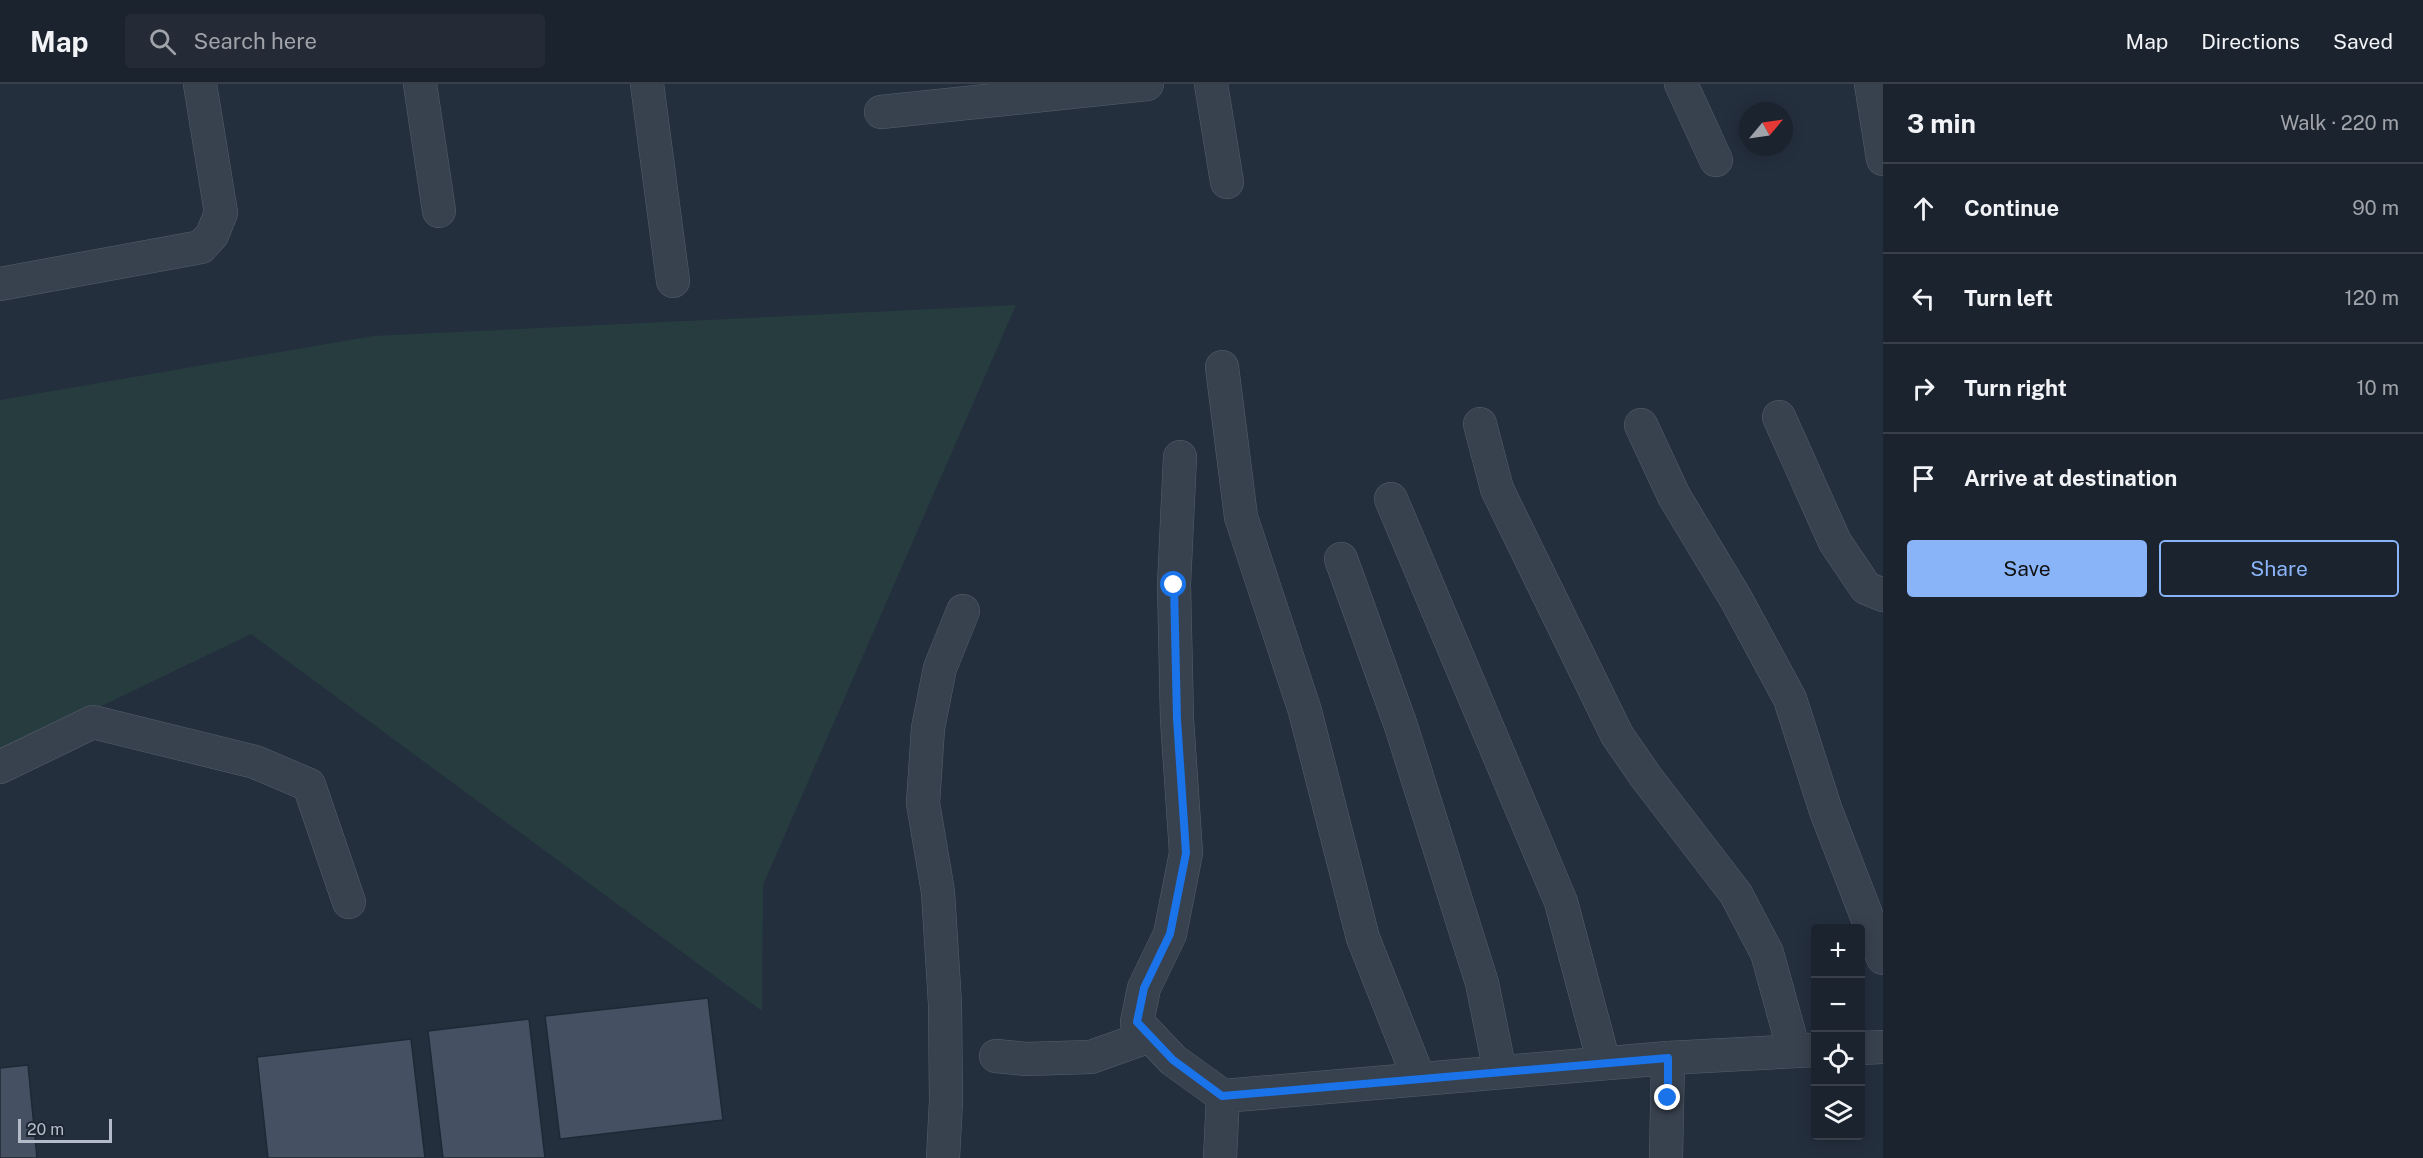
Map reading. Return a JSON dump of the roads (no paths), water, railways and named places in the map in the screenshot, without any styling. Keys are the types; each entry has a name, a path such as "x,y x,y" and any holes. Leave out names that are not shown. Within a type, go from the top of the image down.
{"street":[{"path":"0,284 201,247 212,235 221,213 200,84"},
{"path":"420,84 439,211"},
{"path":"647,84 673,281"},
{"path":"881,112 1147,84"},
{"path":"1212,84 1227,182"},
{"path":"1681,84 1716,160"},
{"path":"1871,84 1883,159"},
{"path":"1222,367 1241,517 1305,711 1363,938 1419,1079"},
{"path":"1779,417 1835,542 1866,588 1883,595"},
{"path":"1180,457 1174,596 1177,719 1186,853 1170,934 1144,988 1137,1022 1173,1060 1222,1096 1668,1058 1804,1051 1767,953 1736,894 1646,777 1617,735 1497,489 1480,424"},
{"path":"1641,425 1674,496 1736,599 1790,699 1826,811 1883,958"},
{"path":"1391,499 1561,902 1604,1063"},
{"path":"1341,559 1401,726 1482,983 1500,1072"},
{"path":"943,1158 946,1101 945,1004 938,892 923,803 928,728 940,668 963,611"},
{"path":"0,767 93,722 255,762 309,785 349,902"},
{"path":"996,1056 1026,1059 1091,1057 1150,1036"},
{"path":"1865,1048 1883,1047"},
{"path":"1666,1158 1668,1058"},
{"path":"1220,1158 1222,1096"}]}
